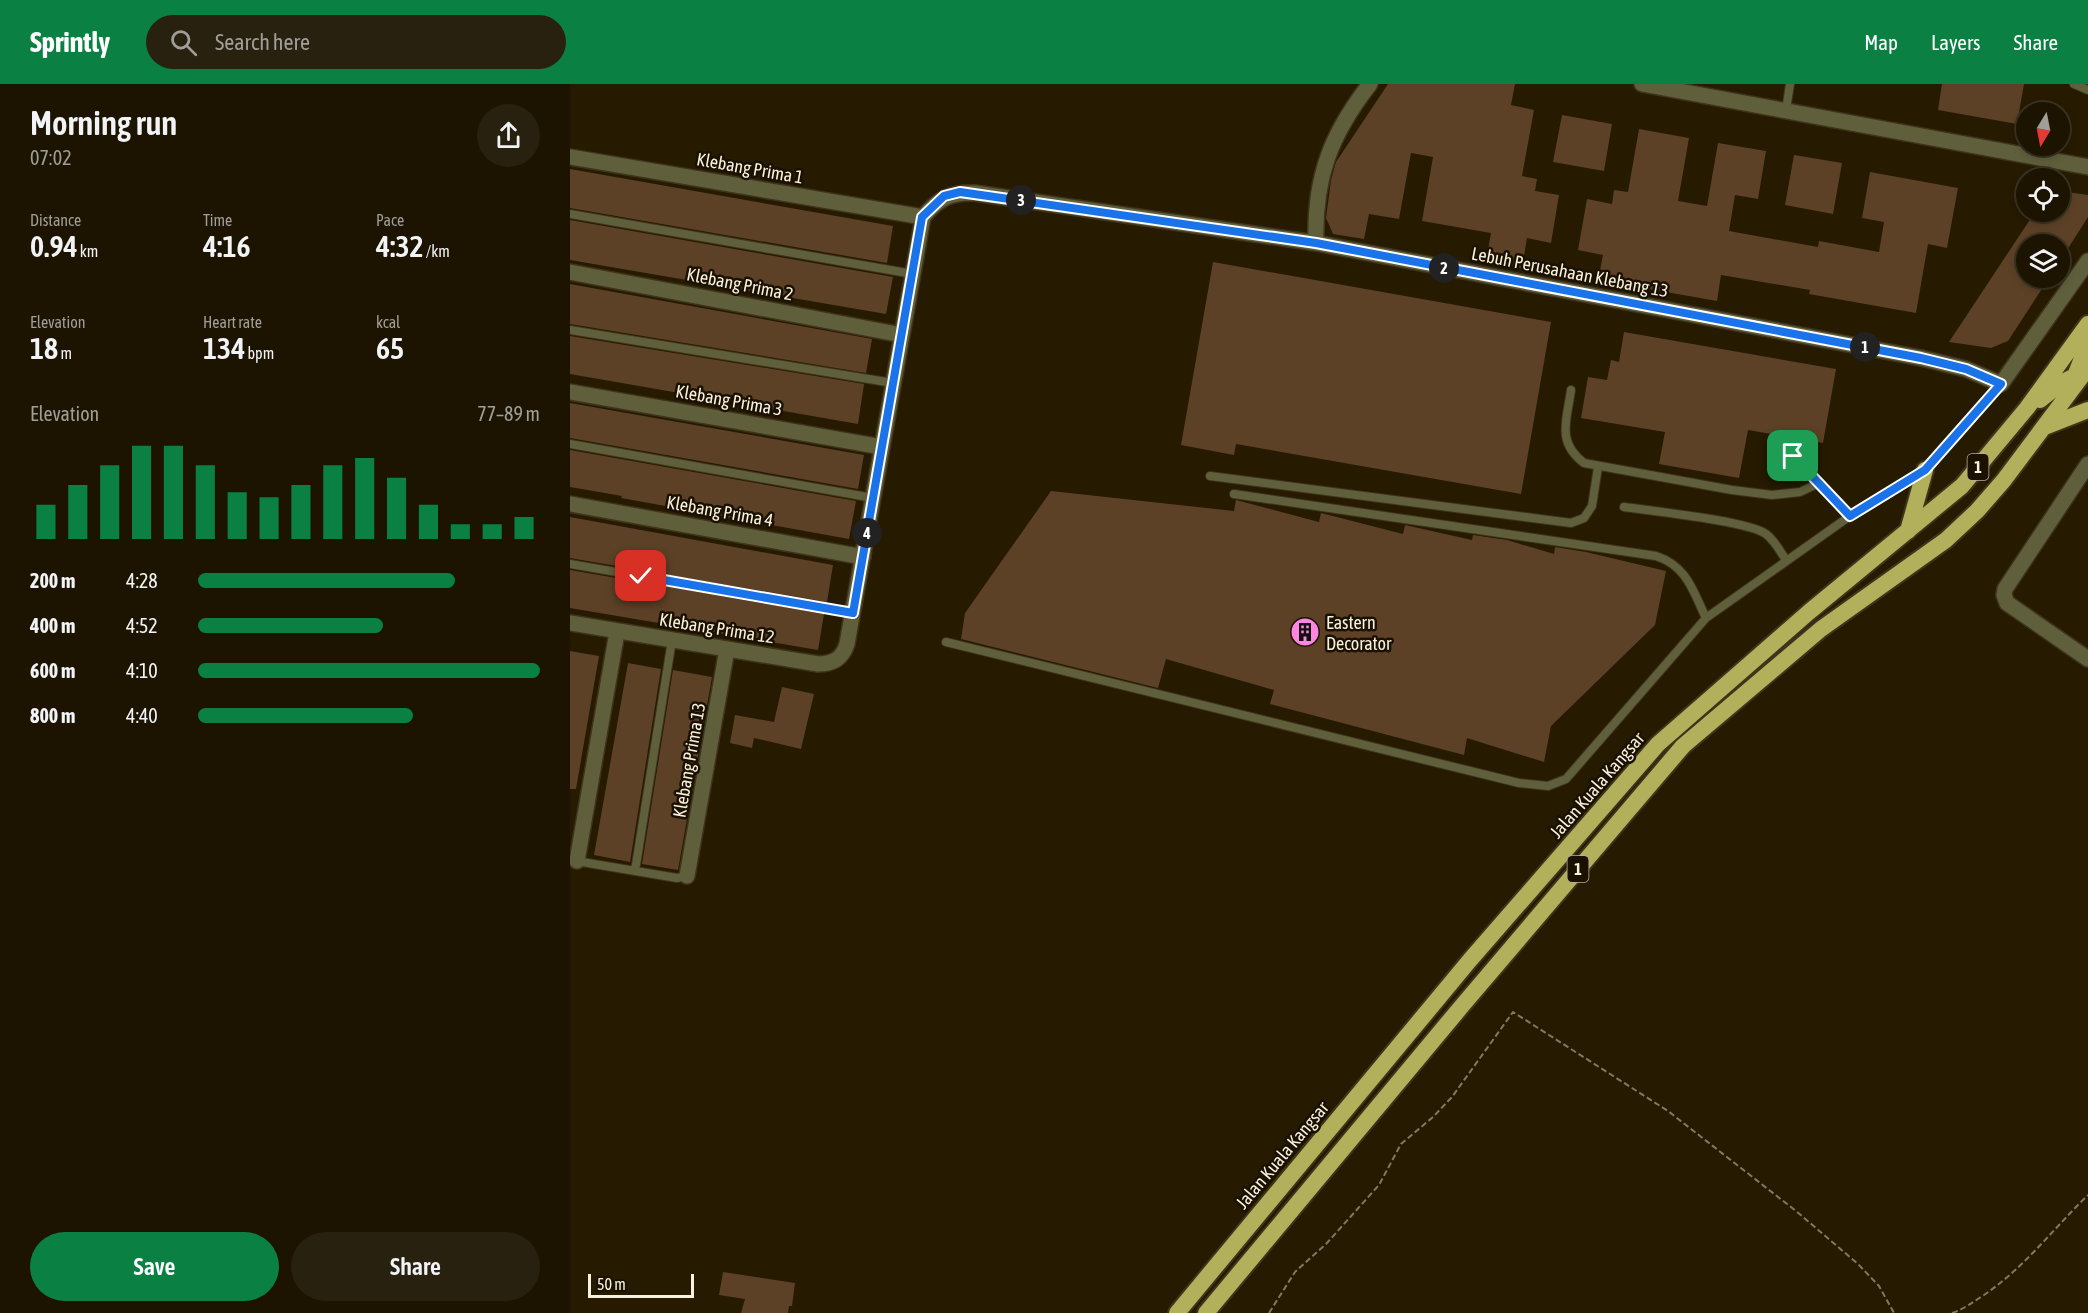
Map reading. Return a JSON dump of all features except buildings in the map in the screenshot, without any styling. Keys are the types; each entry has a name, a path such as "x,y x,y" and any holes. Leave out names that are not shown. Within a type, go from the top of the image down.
{"highway":[{"name":"Jalan Kuala Kangsar","path":"1177,1313 1463,969 1658,744 1809,612 1962,486 2017,420 2088,324"},
{"path":"2017,420 2061,383 2075,376 2088,343"},
{"name":"1","path":"1206,1313 1461,1007 1683,746 1821,628 1946,540 1977,511 2043,429 2088,368"},
{"path":"2043,429 2088,410"},
{"path":"1908,531 1925,470"}],"street":[{"path":"1316,243 1315,209 1320,176 1332,146 1356,101 1370,84"},
{"path":"1642,84 2088,167"},
{"name":"Klebang Prima 1","path":"570,157 922,217"},
{"name":"Lebuh Perusahaan Klebang 13","path":"922,217 944,196 960,192 1316,243 1921,358 1966,369 2001,384"},
{"path":"853,613 922,217"},
{"path":"2001,384 2088,261"},
{"name":"Klebang Prima 2","path":"570,272 902,335"},
{"name":"Klebang Prima 3","path":"570,392 882,447"},
{"path":"2088,465 2005,589 2004,595 2007,603 2088,659"},
{"name":"Klebang Prima 4","path":"570,504 863,557"},
{"name":"Klebang Prima 12","path":"570,623 826,664 840,658 847,644 853,613"},
{"path":"574,860 617,632"},
{"name":"Klebang Prima 13","path":"687,876 728,649"}],"lane":[{"path":"1786,110 1790,84"},
{"path":"2074,84 2088,90"},
{"path":"570,214 913,274"},
{"path":"570,330 893,383"},
{"path":"946,642 1520,783 1541,786 1566,779 1706,618 1850,516 1925,470 2001,384"},
{"path":"1571,390 1564,436 1572,454 1584,463 1772,495 1800,492 1819,483"},
{"path":"570,444 873,498"},
{"path":"1793,456 1850,516"},
{"path":"1210,476 1571,523 1584,519 1592,506 1598,467"},
{"path":"1234,494 1656,556 1671,561 1685,574 1706,618"},
{"path":"1623,507 1745,526 1765,533 1786,560"},
{"path":"570,564 853,613"},
{"path":"635,871 672,640"},
{"path":"574,860 677,878 687,876"}],"path":[{"path":"1269,1313 1295,1272 1326,1244 1379,1185 1401,1144 1433,1117 1452,1097 1513,1012 1668,1111 1796,1211 1858,1264 1879,1286 1894,1313"},
{"path":"1952,1313 1962,1310 2007,1279 2088,1195"}],"place":[{"name":"Eastern Decorator","path":"1305,632"}],"route":[{"path":"641,576 853,613 922,217 944,196 960,192 1316,243 1944,362 2001,384 1925,470 1850,516 1793,456"}]}
